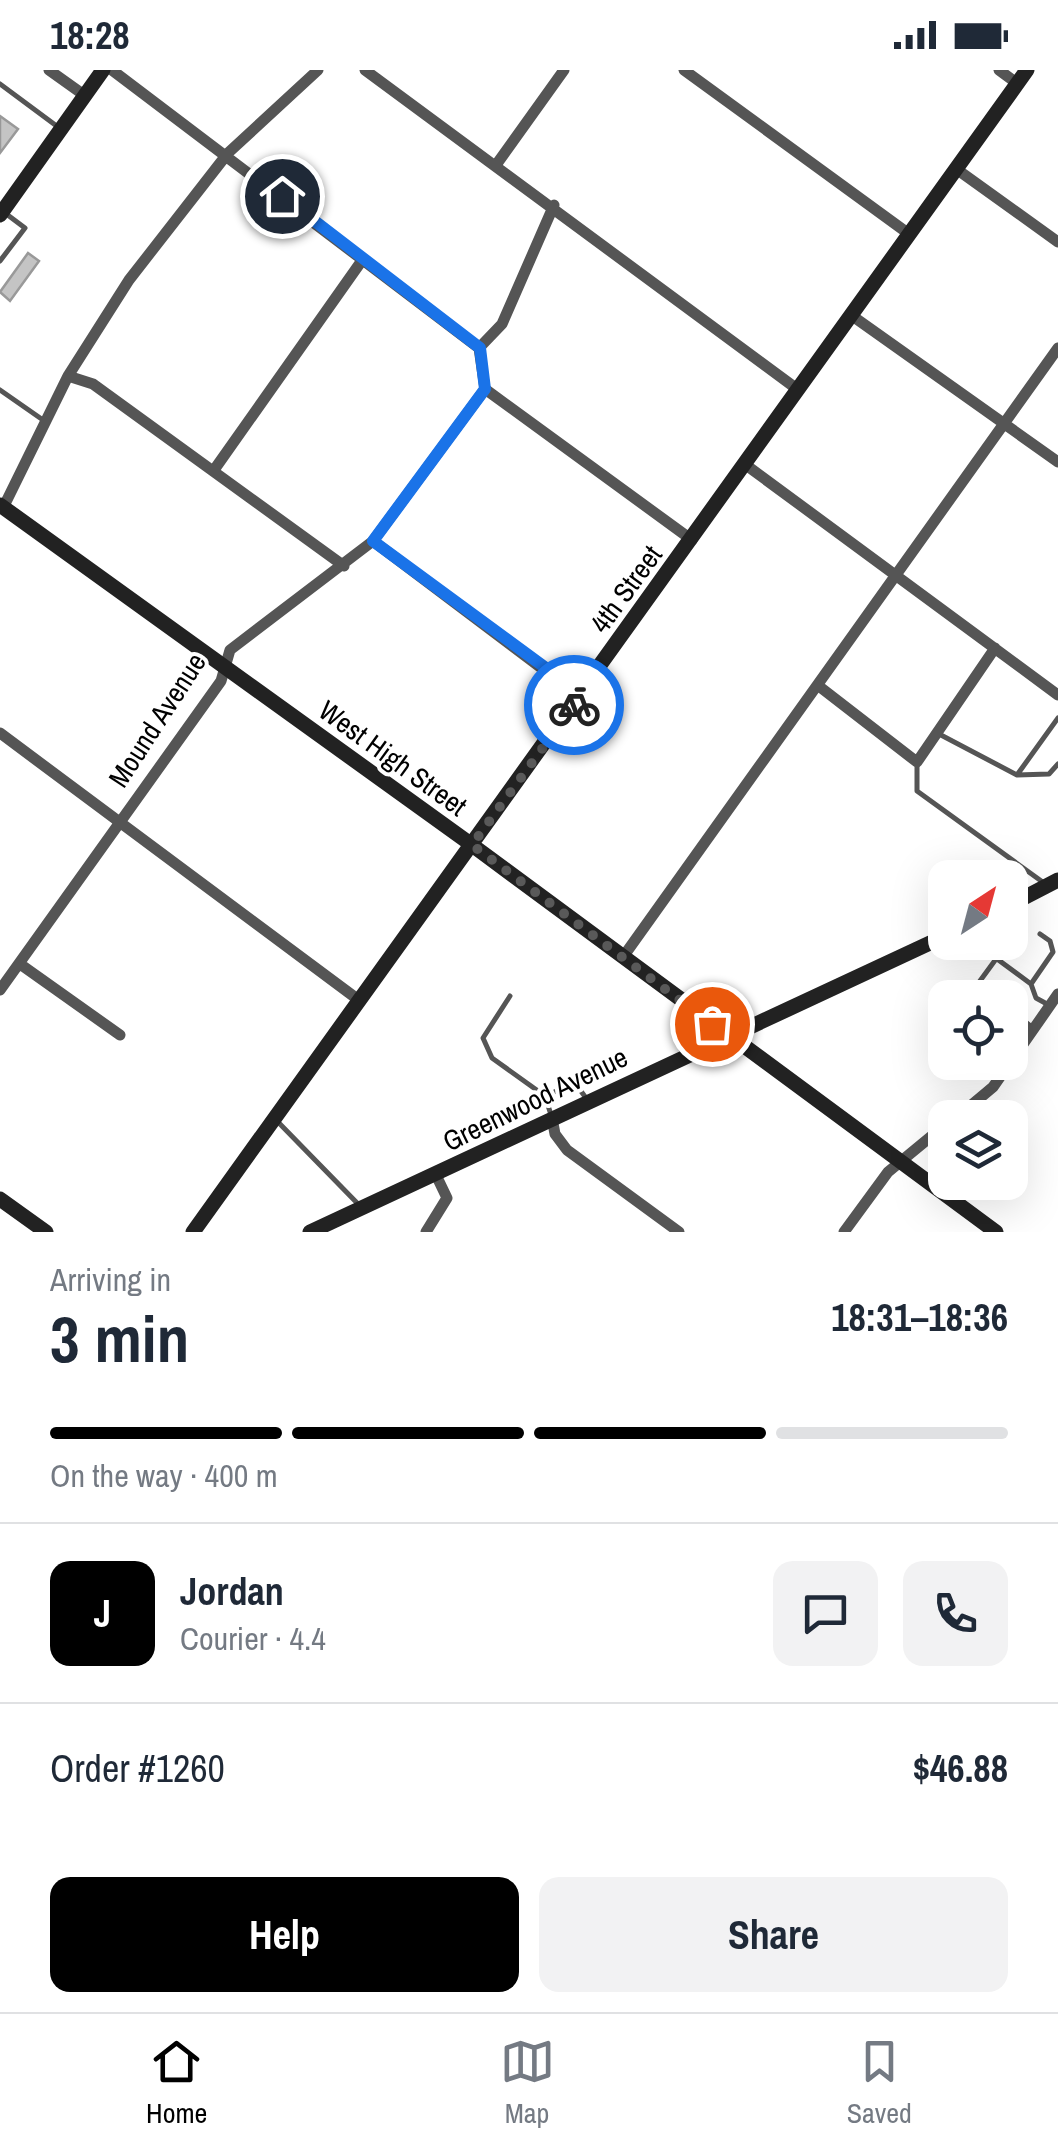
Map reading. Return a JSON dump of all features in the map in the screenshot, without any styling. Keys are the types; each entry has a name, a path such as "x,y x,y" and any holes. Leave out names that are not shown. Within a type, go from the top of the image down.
{"street":[{"path":"49,70 84,95"},
{"path":"1,213 103,70"},
{"path":"112,70 228,153 480,348 485,389 692,540"},
{"path":"1,508 68,376 108,309 228,153 318,70"},
{"path":"365,70 797,389"},
{"path":"496,166 564,70"},
{"path":"684,70 909,234"},
{"path":"999,70 1023,77"},
{"name":"4th Street","path":"193,1232 1023,77"},
{"path":"955,168 1058,242"},
{"path":"480,348 502,324 554,206"},
{"path":"214,470 364,259"},
{"path":"851,315 1058,462"},
{"path":"623,957 820,687 1058,348"},
{"path":"68,376 93,384 344,566"},
{"name":"Mound Avenue","path":"0,990 220,681 230,650 373,541 485,389"},
{"path":"746,465 1058,695"},
{"name":"West High Street","path":"1,508 226,666 996,1232"},
{"path":"373,541 580,697"},
{"path":"820,687 916,762 995,648"},
{"path":"0,733 360,1001"},
{"path":"1028,895 1053,883"},
{"name":"Greenwood Avenue","path":"310,1232 928,944"},
{"path":"20,964 120,1035"},
{"path":"0,966 12,975"},
{"path":"977,1100 993,1087 1058,994"},
{"path":"552,1118 555,1134 567,1150 679,1232"},
{"path":"844,1232 900,1161 928,1139"},
{"path":"426,1232 448,1198 436,1175"},
{"path":"0,1199 46,1232"}],"lane":[{"path":"0,84 61,128"},
{"path":"0,262 25,228 1,213"},
{"path":"0,390 46,422"},
{"path":"1016,776 1058,718"},
{"path":"936,733 1016,776 1049,774 1058,764"},
{"path":"916,762 916,791 1053,883"},
{"path":"1031,984 1053,952 1050,941 1040,934"},
{"path":"999,960 1031,984 1036,998 1050,1006"},
{"path":"510,996 483,1038 487,1050 545,1096 552,1118"},
{"path":"1028,1023 1034,1028"},
{"path":"545,1096 574,1084 588,1101"},
{"path":"275,1120 362,1208"}],"building":[{"path":"0,116 18,129 0,153"},
{"path":"28,253 39,261 10,301 0,292"}],"way so far":[{"path":"574,705 472,845 712,1024"}],"route":[{"path":"282,196 480,348 485,389 373,541 569,685 580,697 574,705"}]}
